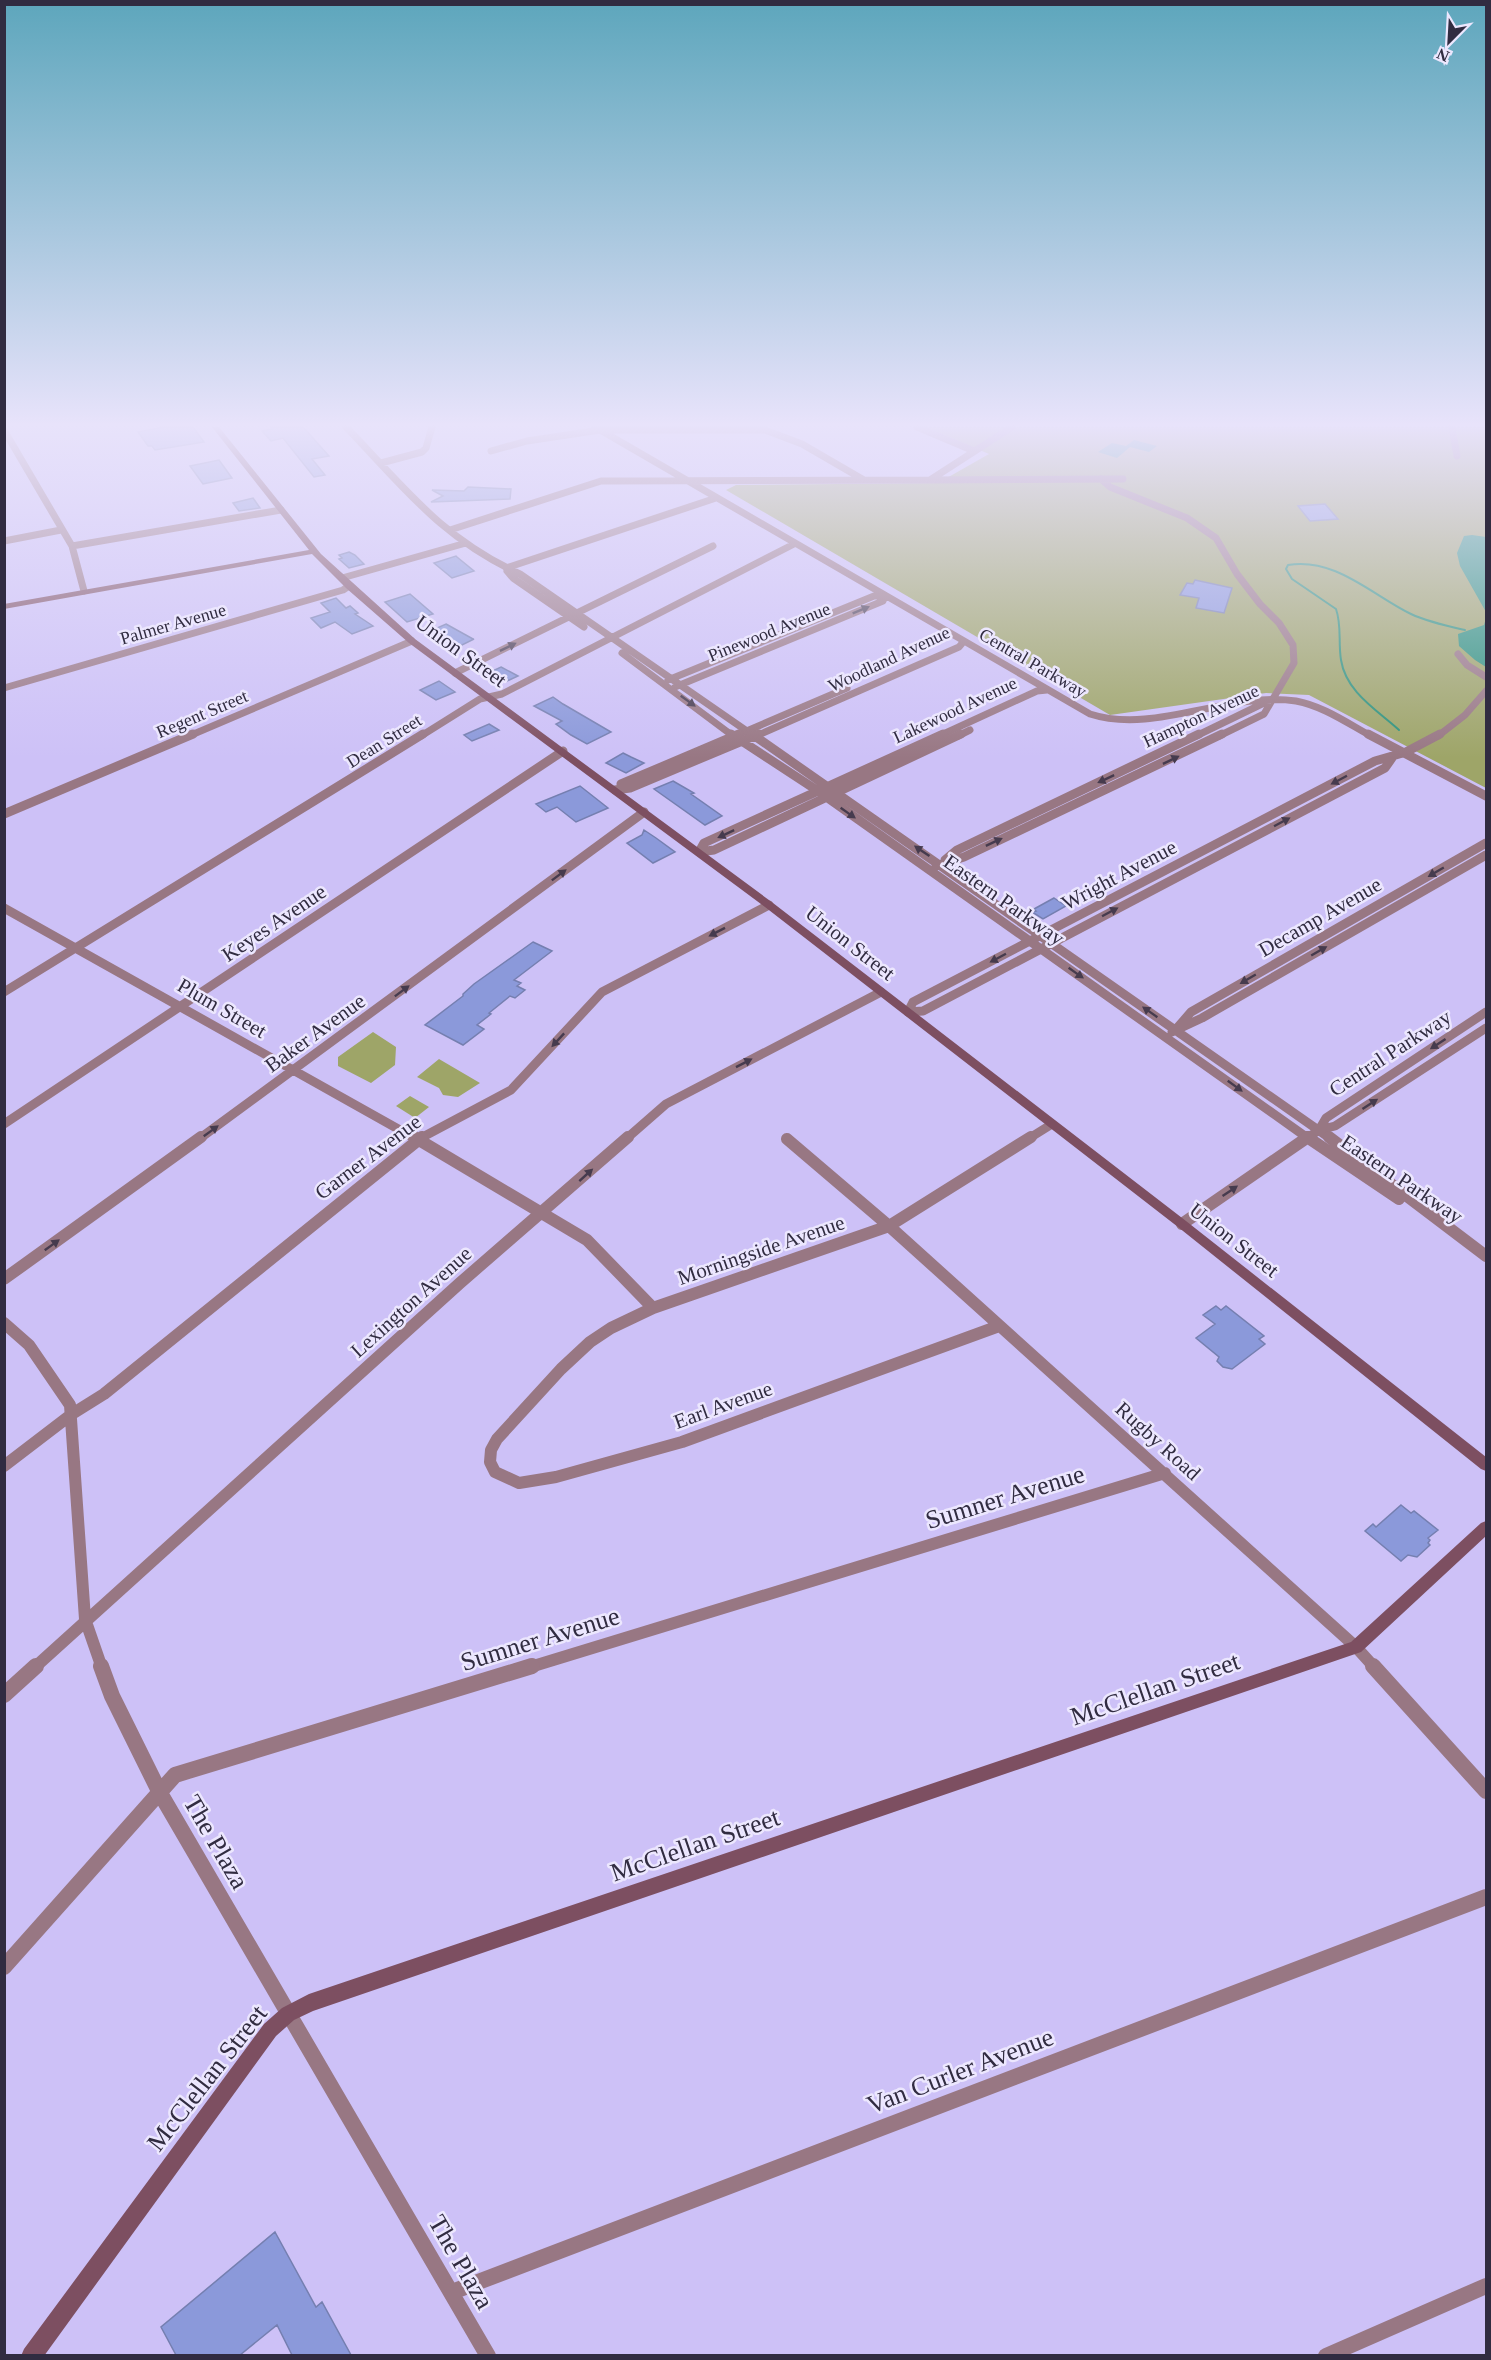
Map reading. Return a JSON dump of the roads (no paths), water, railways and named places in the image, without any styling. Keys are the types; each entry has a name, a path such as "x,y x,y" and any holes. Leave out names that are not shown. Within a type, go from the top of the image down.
{"main road":[{"name":"Union Street","path":"304,537 346,582 412,641 491,697 769,905 1182,1224 1486,1465"},
{"path":"4,607 315,551"},
{"name":"McClellan Street","path":"31,2355 270,2030 288,2014 321,1999 1356,1647 1486,1527"}],"street":[{"path":"4,541 24,537"},
{"path":"66,537 72,546 84,591"},
{"path":"72,546 123,537"},
{"name":"Eastern Parkway","path":"459,537 506,568 513,578 573,615 667,680 734,736 822,789 837,794 940,864 1051,943 1308,1138 1486,1256"},
{"path":"506,568 599,537"},
{"name":"Central Parkway","path":"782,537 1090,714 1122,722 1237,703 1295,699 1316,706 1486,796"},
{"name":"Hampton Avenue","path":"930,869 964,856 1264,714 1294,663 1293,645 1279,622 1260,604 1237,574 1215,537"},
{"name":"Palmer Avenue","path":"4,688 343,590 346,582 466,543"},
{"name":"Dean Street","path":"4,992 480,699 501,694 794,544"},
{"path":"455,673 713,546"},
{"name":"Pinewood Avenue","path":"667,680 874,596 885,596 883,601 676,687"},
{"name":"Regent Street","path":"4,814 412,641"},
{"name":"Woodland Avenue","path":"615,790 624,782 959,647 964,641"},
{"path":"1458,654 1467,665 1486,677"},
{"name":"Eastern Parkway","path":"676,687 750,733 822,789 827,798 1041,948 1319,1130 1486,1256"},
{"name":"Lakewood Avenue","path":"699,852 704,843 1037,691 1047,690"},
{"name":"Lakewood Avenue","path":"699,852 714,850 837,794 1044,695 1047,690"},
{"name":"Wright Avenue","path":"908,1012 913,1002 1031,940 1375,761 1403,753 1458,722 1472,710 1486,691"},
{"name":"Woodland Avenue","path":"615,790 630,788 743,741 750,733"},
{"name":"Keyes Avenue","path":"4,1124 563,751"},
{"name":"Wright Avenue","path":"908,1012 923,1011 1385,768 1392,758"},
{"name":"Baker Avenue","path":"4,1279 295,1071 644,812"},
{"path":"757,819 765,826"},
{"name":"Decamp Avenue","path":"1171,1033 1191,1012 1486,843"},
{"name":"Decamp Avenue","path":"1171,1033 1202,1018 1486,855"},
{"name":"Garner Avenue","path":"4,1466 72,1414 104,1394 417,1140 511,1090 602,992 769,905"},
{"name":"Plum Street","path":"4,908 182,1006 587,1240 653,1308"},
{"name":"Lexington Avenue","path":"4,1695 451,1291 543,1214 666,1104 881,992"},
{"name":"Central Parkway","path":"1319,1130 1326,1118 1486,1012"},
{"name":"Central Parkway","path":"1182,1224 1319,1130 1335,1126 1486,1028"},
{"name":"Morningside Avenue","path":"501,1435 561,1369 590,1342 611,1328 653,1308 889,1226 1052,1124"},
{"name":"Rugby Road","path":"787,1139 889,1226 1356,1647 1486,1791"},
{"name":"The Plaza","path":"4,1323 29,1345 69,1402 72,1414 86,1619 112,1696 160,1793 488,2355"},
{"name":"Earl Avenue","path":"501,1435 491,1450 490,1462 495,1472 519,1483 556,1477 682,1442 999,1326"},
{"name":"Sumner Avenue","path":"4,1967 175,1775 1165,1473"},
{"name":"Van Curler Avenue","path":"452,2292 1486,1897"},
{"path":"1326,2355 1486,2286"}],"waterway":[{"path":"1399,730 1364,700 1349,682 1341,660 1336,609 1292,579 1286,569 1288,565 1305,564 1337,572 1411,614 1431,622 1465,630"}]}
